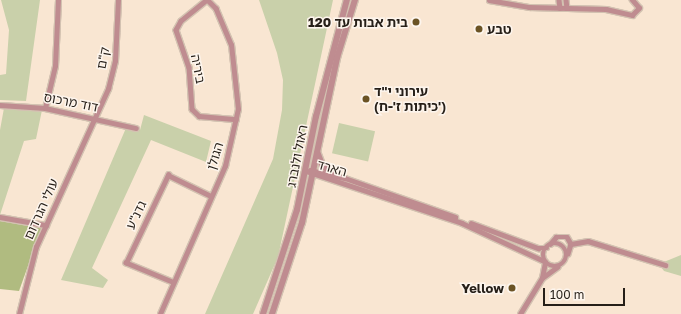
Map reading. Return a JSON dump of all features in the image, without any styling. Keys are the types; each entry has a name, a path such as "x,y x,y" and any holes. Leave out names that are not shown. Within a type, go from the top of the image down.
{"street":[{"path":"45,108 55,66 58,0"},
{"name":"ק\"ם","path":"97,118 115,61 118,0"},
{"name":"ביריה","path":"207,0 180,21 176,30 189,67 192,109 199,116 236,119"},
{"name":"הגולן","path":"160,314 172,282 227,162 236,119 234,57 224,26 207,0"},
{"name":"ראול ולנברג","path":"263,314 288,243 347,0"},
{"name":"ראול ולנברג","path":"272,314 291,262 313,177 337,58 356,0"},
{"path":"489,0 560,8 606,9 632,15 639,8 632,0"},
{"path":"559,0 560,8"},
{"path":"566,0 567,8"},
{"name":"דוד מרכוס","path":"0,105 45,108 97,118 136,128"},
{"name":"עולי הגרדום","path":"19,314 36,247 97,118"},
{"path":"318,151 323,166 336,176"},
{"name":"הארד","path":"306,171 314,170 336,176 538,248 563,244 567,258"},
{"name":"הארד","path":"306,171 313,177 343,183 462,223 558,266"},
{"name":"גדנ\"ע","path":"172,282 126,262 168,176 211,196"},
{"path":"0,217 46,225"},
{"path":"520,314 542,278 548,247 560,236 567,237 571,244 567,258 542,278"},
{"path":"571,244 588,241 665,265"}],"green space":[{"path":"1,0 40,0 26,101 0,100 0,75 6,74 9,30"},
{"path":"259,0 333,0 278,257 253,314 205,314 273,159 282,110 283,80 277,53"},
{"path":"4,108 42,110 36,139 24,141 0,215 0,130"},
{"path":"144,115 211,141 206,162 151,140 92,268 108,280 103,288 61,280 126,128 140,130"},
{"path":"339,123 375,131 368,162 332,153"},
{"path":"0,216 43,224 19,291 0,289"},
{"path":"681,255 681,276 664,271 659,264"}],"place":[{"name":"בית אבות עד 120","path":"416,22"},
{"name":"טבע","path":"479,29"},
{"name":"עירוני י\"ד (כיתות ז'-ח')","path":"366,99"},
{"name":"Yellow","path":"512,288"}]}
